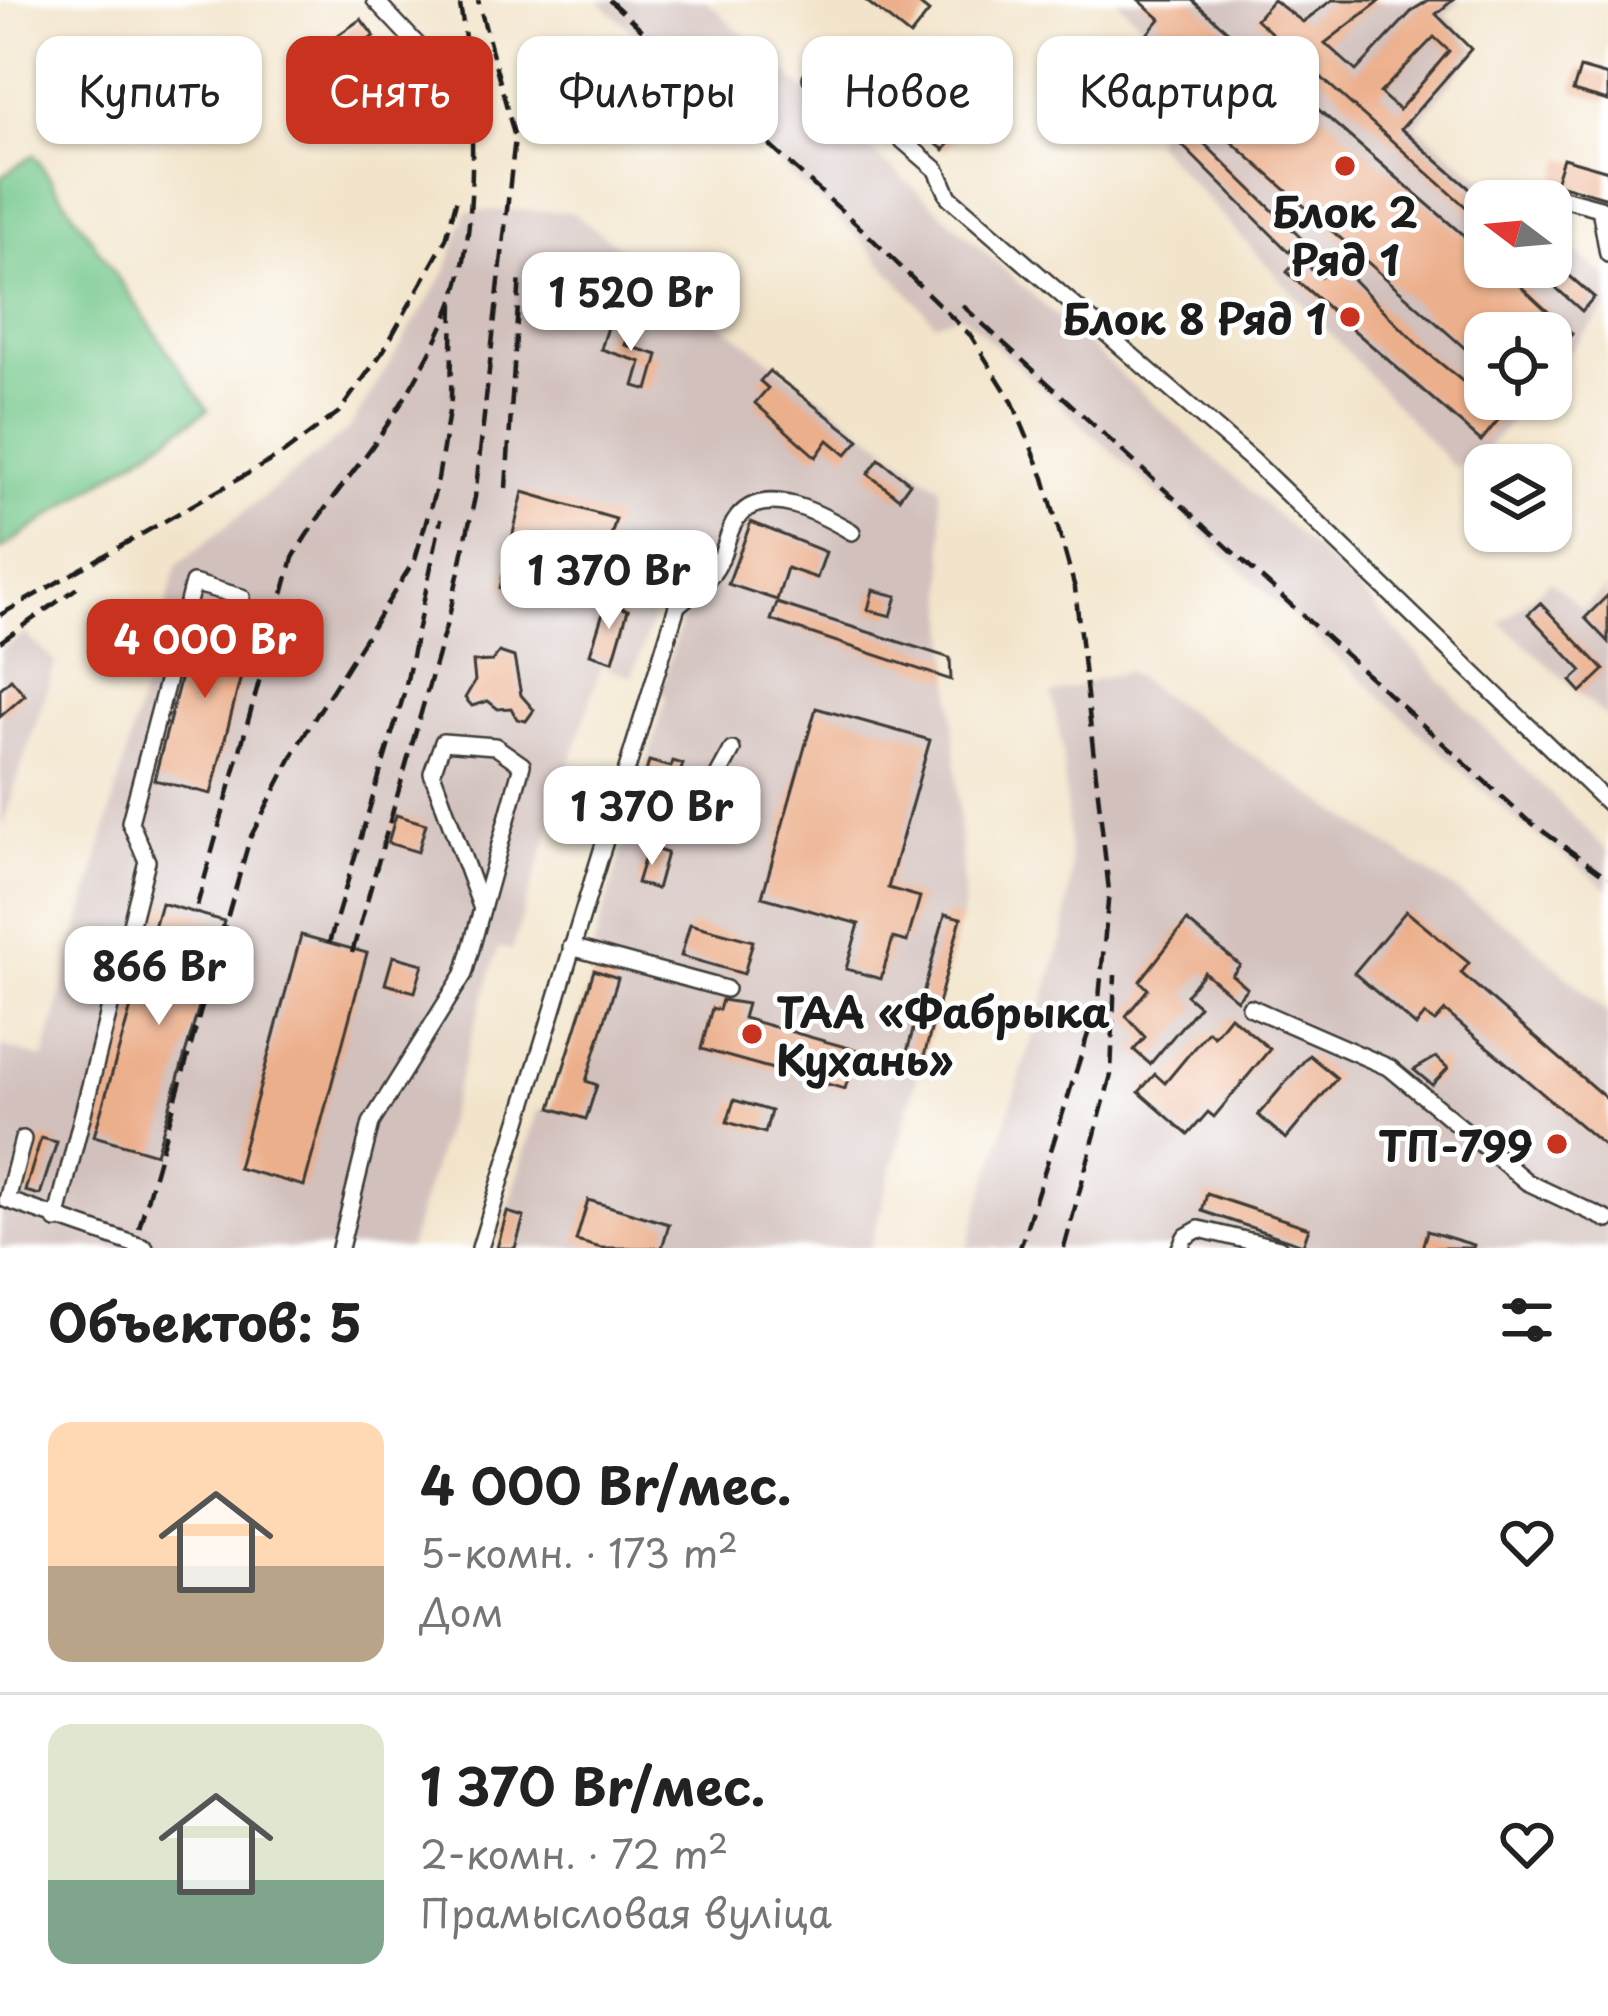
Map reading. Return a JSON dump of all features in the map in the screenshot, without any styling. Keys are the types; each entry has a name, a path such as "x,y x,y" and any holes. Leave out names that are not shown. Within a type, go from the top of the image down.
{"street":[{"path":"375,0 409,36"},
{"path":"907,144 937,170 949,197 1252,460 1608,803"},
{"path":"1572,201 1600,208 1608,254"},
{"path":"480,1248 677,606 715,571 738,516 747,511 775,504 804,506 852,532"},
{"path":"56,1220 147,861 130,822 193,583 242,597"},
{"path":"340,1248 371,1123 464,974 522,765 495,746 443,742 432,773 482,909"},
{"path":"621,787 702,805 732,750"},
{"path":"571,947 726,989"},
{"path":"1250,1007 1390,1068 1527,1182 1608,1220"},
{"path":"23,1139 7,1200 145,1248"},
{"path":"1180,1248 1185,1237 1199,1228 1279,1248"}],"shaded area":[{"path":"598,0 705,0 745,36 638,36"},
{"path":"1116,0 1462,0 1445,14 1477,49 1416,126 1484,180 1464,180 1464,288 1572,288 1572,250 1608,278 1608,306 1572,348 1572,312 1464,312 1464,420 1511,420 1491,444 1464,444 1464,463 1455,469 1156,144 1319,144 1319,36 1139,36 1145,27"},
{"path":"778,66 802,87 802,144 865,144 1361,591 1482,726 1608,851 1608,889 1517,821 961,314 935,323 860,238 757,144 778,144"},
{"path":"467,211 572,212 940,487 964,906 870,1248 497,1248 537,1111 551,1108 594,971 590,960 666,698 660,691 683,615 706,599 681,540 632,676 601,666 512,950 498,948 409,1248 0,1248 0,1046 44,1059 177,565 349,429 446,271"},
{"path":"1550,581 1582,609 1608,587 1608,719 1501,623"},
{"path":"25,634 56,662 0,832 0,650"},
{"path":"1126,671 1521,934 1608,1014 1608,1248 967,1248 1064,934 1071,874 1062,744 1051,694"}],"green space":[{"path":"34,155 208,410 0,550 0,177"}],"building":[{"path":"865,0 914,0 929,12 910,36"},
{"path":"1139,0 1192,0 1234,36 1146,36 1160,19"},
{"path":"1273,0 1303,22 1332,0 1381,0 1325,43 1356,71 1413,10 1429,0 1453,0 1436,14 1471,49 1401,129 1464,184 1464,205 1319,75 1319,36 1275,36 1256,19","holes":["1434,37 1449,51 1399,110 1380,93"]},
{"path":"361,19 374,36 337,36"},
{"path":"1580,68 1608,76 1608,101 1573,91"},
{"path":"1319,110 1464,236 1464,288 1523,288 1548,312 1464,312 1464,347 1234,144 1319,144"},
{"path":"1181,144 1205,144 1301,238 1289,252"},
{"path":"1563,158 1608,171 1608,198 1572,188 1572,180 1556,180"},
{"path":"1299,258 1321,277 1335,261 1419,346 1464,382 1464,420 1498,420 1481,441 1287,272"},
{"path":"1572,278 1594,297 1582,311 1556,288 1572,288"},
{"path":"609,324 630,330 625,345 658,355 648,390 634,386 641,362 601,349"},
{"path":"769,371 859,440 846,455 828,440 816,457 755,403 768,388 760,381"},
{"path":"879,459 910,483 899,498 868,474"},
{"path":"523,492 616,519 602,566 544,549 530,597 500,588"},
{"path":"751,522 826,552 817,578 787,568 777,600 728,584"},
{"path":"873,590 897,596 891,616 868,610"},
{"path":"1608,595 1608,642 1585,618"},
{"path":"606,603 628,610 613,661 590,654"},
{"path":"777,603 950,658 951,680 771,620"},
{"path":"1540,603 1604,670 1581,692 1571,681 1582,671 1528,614"},
{"path":"199,607 255,621 211,794 154,780"},
{"path":"499,652 514,657 521,695 534,710 526,721 517,719 511,708 498,709 488,701 472,706 465,698 475,681 473,662 492,661"},
{"path":"11,679 25,695 0,717 0,689"},
{"path":"816,708 930,740 888,888 920,897 907,942 893,938 881,979 846,969 859,924 762,897"},
{"path":"649,761 671,767 673,761 683,764 675,787 644,780"},
{"path":"396,815 426,824 418,852 388,843"},
{"path":"648,847 667,853 657,889 637,883"},
{"path":"161,903 224,921 156,1154 94,1136"},
{"path":"1406,911 1469,963 1461,973 1608,1100 1608,1149 1445,1011 1435,1022 1425,1015 1416,1026 1354,973"},
{"path":"945,914 961,918 922,1064 905,1059"},
{"path":"1187,921 1240,965 1232,975 1247,988 1237,1000 1204,972 1186,995 1199,1006 1150,1064 1134,1050 1145,1037 1126,1016 1148,989 1140,981"},
{"path":"690,924 753,941 744,974 681,956"},
{"path":"301,935 367,953 304,1186 238,1168"},
{"path":"393,956 423,964 415,992 385,984"},
{"path":"594,970 618,978 586,1081 597,1085 586,1119 551,1108"},
{"name":"ТАА «Фабрыка Кухань»","path":"722,1000 747,1004 743,1018 856,1050 845,1089 701,1049 712,1008 719,1010"},
{"path":"1230,1016 1270,1049 1214,1117 1208,1112 1188,1135 1139,1092 1155,1074 1165,1083 1208,1031 1214,1036"},
{"path":"1309,1055 1337,1078 1286,1139 1258,1115"},
{"path":"1436,1057 1448,1068 1432,1085 1414,1070"},
{"path":"734,1100 771,1111 765,1133 727,1122"},
{"path":"41,1138 57,1142 40,1195 25,1191"},
{"path":"1207,1194 1309,1228 1303,1245 1202,1211"},
{"path":"588,1200 669,1224 662,1248 601,1248 576,1241"},
{"path":"507,1212 524,1217 515,1248 497,1248"},
{"path":"1427,1231 1474,1245 1473,1248 1422,1248"}],"railway":[{"path":"197,906 293,558 412,385 453,301 462,270 472,152 459,0"},
{"path":"352,953 450,612 475,497 515,138 478,0"},
{"path":"609,0 863,230 971,336 1013,403 1044,478 1075,588 1109,891 1099,999 1020,1248"},
{"path":"0,615 284,453 339,412 384,350 446,239 457,198"},
{"path":"506,488 520,275"},
{"path":"139,1228 250,838 301,740 415,559 437,485 451,399 453,301"},
{"path":"962,305 1526,819 1608,878"},
{"path":"329,943 404,694 441,519"},
{"path":"0,642 77,588"},
{"path":"1064,1248 1111,1075 1115,975"}],"place":[{"name":"Блок 2 Ряд 1","path":"1345,166"},
{"name":"Блок 8 Ряд 1","path":"1350,317"},
{"name":"ТАА «Фабрыка Кухань»","path":"752,1034"},
{"name":"ТП-799","path":"1557,1144"}]}
